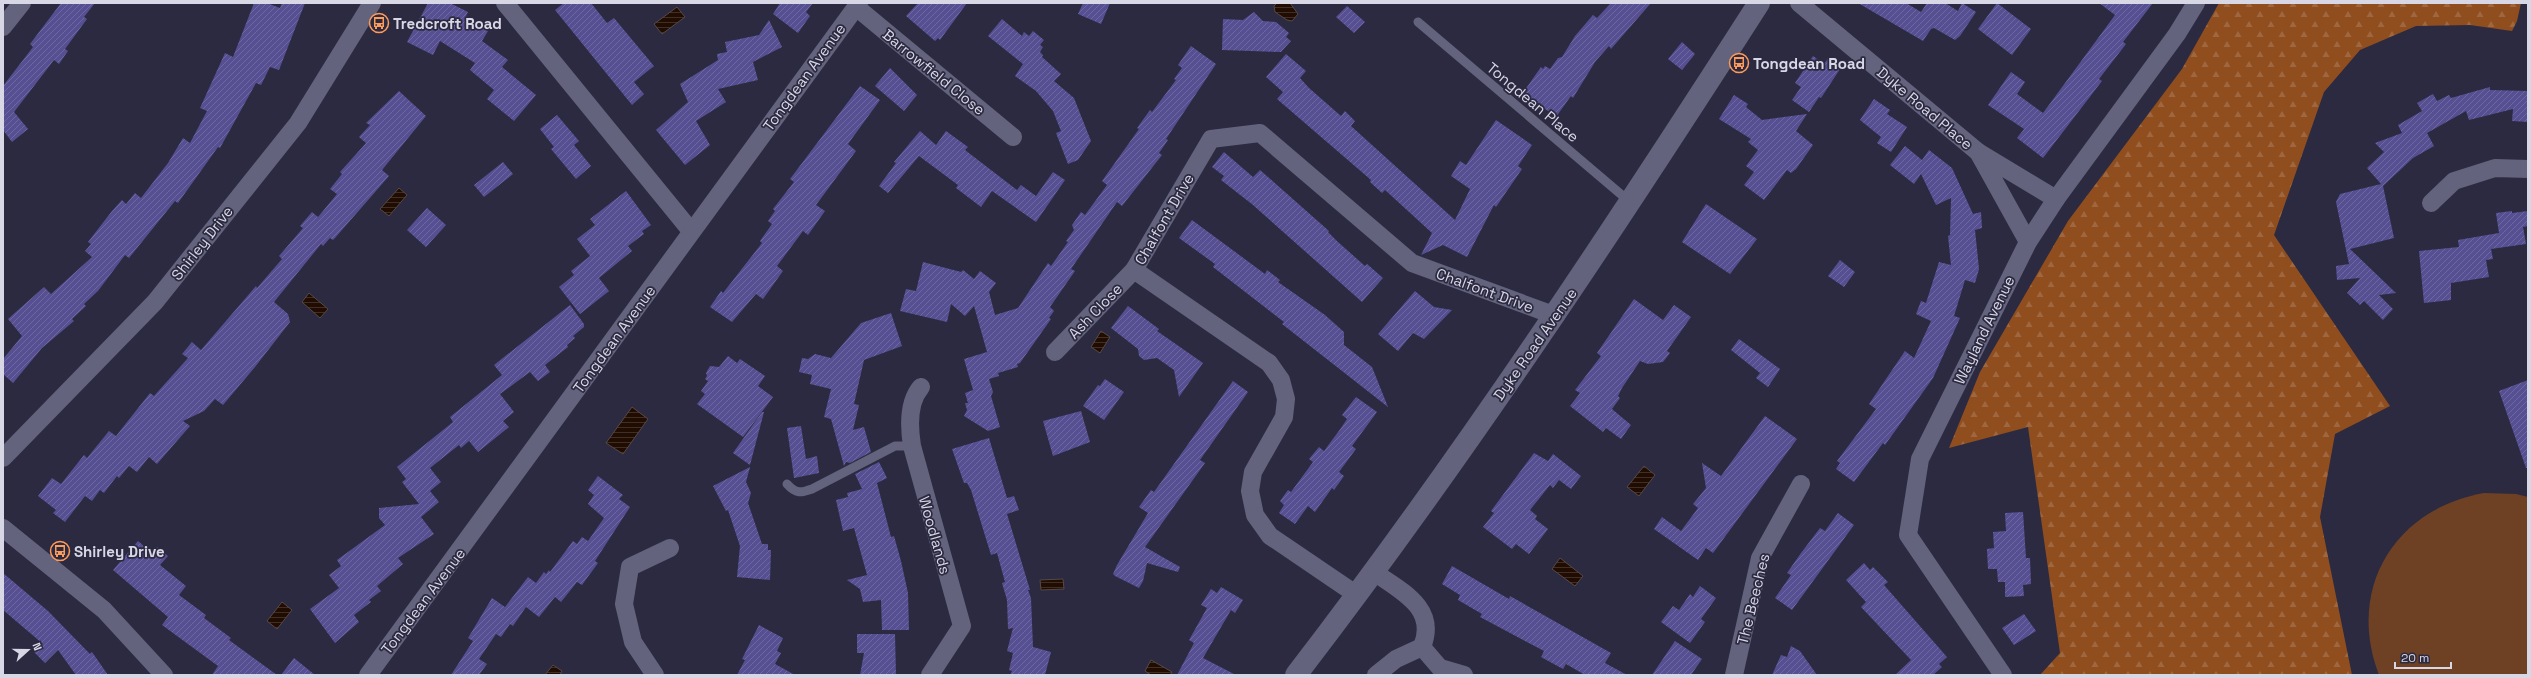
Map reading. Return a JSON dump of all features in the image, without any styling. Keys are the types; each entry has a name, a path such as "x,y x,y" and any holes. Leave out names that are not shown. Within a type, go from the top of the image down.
{"street":[{"path":"3,27 22,3"},
{"name":"Shirley Drive","path":"3,458 155,302 298,123 372,3"},
{"path":"505,3 691,231"},
{"name":"Dyke Road Avenue","path":"1296,675 1374,572 1556,316 1758,3"},
{"name":"Dyke Road Place","path":"1799,3 1978,152"},
{"name":"Wayland Avenue","path":"2003,675 1908,535 1920,459 2028,242 2056,199 2177,34 2196,3"},
{"name":"Tongdean Avenue","path":"368,675 479,525 691,231 857,5"},
{"name":"Barrowfield Close","path":"857,5 1013,137"},
{"name":"Chalfont Drive","path":"1357,595 1270,536 1255,515 1250,491 1252,472 1284,417 1286,399 1281,380 1269,363 1134,270 1211,139 1260,133 1412,263 1556,316"},
{"path":"1978,152 2056,199"},
{"path":"1978,152 2028,242"},
{"path":"2431,203 2454,182 2496,168 2528,169"},
{"name":"Ash Close","path":"1055,352 1134,270"},
{"name":"Woodlands","path":"921,387 914,396 909,429 912,446 962,626 930,675"},
{"name":"The Beeches","path":"1734,675 1760,558 1801,484"},
{"path":"3,528 104,610 164,675"},
{"path":"655,675 633,642 624,604 630,567 670,548"},
{"path":"1374,572 1412,599 1421,610 1427,625 1426,636 1422,647 1396,659 1376,675"},
{"path":"1422,647 1440,668 1464,675"}],"lane":[{"name":"Tongdean Place","path":"1418,22 1631,202"},
{"path":"787,484 793,490 800,493 812,489 895,446 912,446"}],"green space":[{"path":"2219,3 2521,3 2517,21 2512,31 2470,25 2416,26 2360,50 2324,92 2274,235 2390,406 2335,434 2320,517 2352,675 2040,675 2060,653 2028,427 1949,448 1980,372 2068,221 2182,69"}],"shaded area":[{"path":"1277,3 1290,3 1298,14 1292,21 1287,20 1275,12 1274,6"},
{"path":"677,7 685,17 662,34 654,24"},
{"path":"399,188 407,195 389,216 380,209"},
{"path":"309,293 328,309 320,318 302,302"},
{"path":"1101,331 1110,337 1100,353 1091,347"},
{"path":"632,407 648,419 623,454 606,443"},
{"path":"1644,466 1655,475 1639,496 1627,487"},
{"path":"2484,493 2516,494 2528,497 2528,675 2379,675 2370,643 2369,613 2374,584 2385,558 2403,535 2425,516 2452,502"},
{"path":"1560,558 1583,576 1575,586 1552,569"},
{"path":"1063,579 1064,589 1041,590 1040,580"},
{"path":"282,602 292,610 277,629 267,621"},
{"path":"1151,660 1172,672 1170,675 1151,675 1145,671"},
{"path":"553,665 562,671 560,675 545,675"}],"building":[{"path":"61,3 95,3 84,17 87,19 65,49 68,51 59,64 54,60 14,112 28,129 12,142 3,130 3,86 33,47 30,44"},
{"path":"254,3 267,3 280,8 282,3 305,3 279,70 270,67 261,85 256,83 220,148 218,147 178,203 175,201 129,258 125,255 98,291 84,304 86,306 72,319 74,321 42,348 13,383 3,374 3,359 22,336 8,319 44,287 51,294 92,257 85,251 91,244 88,242 112,211 122,200 126,204 135,193 141,198 168,163 183,138 190,143 207,111 200,108 225,53 233,57"},
{"path":"428,3 450,3 468,12 466,16 488,31 482,41 508,60 502,67 536,95 514,121 487,99 494,90 470,70 475,63 440,41 433,55 407,42"},
{"path":"564,3 591,3 607,23 614,18 654,66 634,82 644,94 632,105 555,10"},
{"path":"780,3 813,3 806,12 810,16 798,33 773,14"},
{"path":"918,3 967,3 940,40 938,38 935,41 906,16"},
{"path":"1083,3 1110,3 1101,24 1078,14"},
{"path":"1611,3 1651,3 1611,49 1609,46 1595,62 1573,98 1571,96 1556,117 1537,103 1534,107 1522,98 1524,95 1522,94 1541,67 1543,69 1545,66 1550,69 1558,58 1562,57 1575,36 1593,15 1597,18"},
{"path":"1858,3 1906,3 1921,12 1927,3 1945,3 1958,11 1962,3 1976,12 1960,36 1955,40 1934,28 1931,29 1923,41"},
{"path":"1997,3 2031,29 2012,55 1978,29"},
{"path":"2099,3 2153,3 2123,42 2126,44 2099,79 2102,81 2043,158 2017,138 2024,129 1988,105 2011,72 2025,82 2017,94 2043,113 2115,15"},
{"path":"1347,6 1365,22 1354,33 1336,17"},
{"path":"1254,12 1263,21 1276,22 1289,33 1286,37 1291,41 1281,52 1222,50 1223,19 1243,20"},
{"path":"1002,19 1022,36 1024,32 1029,36 1033,31 1044,40 1040,45 1043,47 1040,52 1043,55 1042,57 1061,74 1054,81 1074,98 1091,141 1078,160 1068,164 1056,133 1061,131 1053,111 1036,91 1015,76 1023,64 988,36"},
{"path":"769,20 782,47 753,62 758,80 718,89 726,102 696,121 710,145 685,165 656,130 688,102 680,84 718,60 717,54 727,52 725,42 759,35"},
{"path":"1682,42 1695,54 1682,70 1668,59"},
{"path":"1191,46 1216,64 1166,139 1168,140 1159,153 1162,155 1122,206 1117,202 1071,269 1075,271 1050,307 1054,311 1049,318 1051,319 1020,363 1017,364 1018,367 998,373 999,376 989,379 993,392 991,396 1000,427 988,431 964,416 967,410 965,403 968,403 965,393 973,390 964,359 987,352 974,306 965,316 951,304 947,322 900,311 906,289 916,291 923,262 961,272 963,270 974,279 980,271 996,283 989,292 995,315 1018,308 1048,263 1051,266 1068,242 1066,241 1074,230 1072,225 1081,212 1085,215 1107,185 1102,181 1139,129 1137,128 1150,110 1152,112 1176,80 1174,79 1182,68 1178,65"},
{"path":"1286,54 1306,71 1300,78 1309,88 1341,116 1345,111 1355,121 1351,126 1455,220 1470,189 1451,176 1460,161 1466,165 1496,120 1532,145 1518,166 1522,169 1496,207 1494,205 1467,257 1443,245 1421,255 1432,233 1385,190 1382,193 1370,182 1371,180 1277,99 1283,92 1266,77"},
{"path":"1813,56 1824,64 1829,57 1842,66 1821,98 1819,97 1809,112 1792,100 1801,87 1795,83"},
{"path":"890,68 917,95 904,111 875,86"},
{"path":"860,86 880,100 848,144 856,151 816,205 825,211 808,235 803,231 777,266 783,271 763,299 756,294 732,322 710,307 721,291 723,293 762,243 760,241 772,224 768,221 775,211 773,209 794,182 790,179"},
{"path":"2490,87 2490,90 2528,91 2528,122 2512,121 2513,109 2469,120 2466,111 2427,133 2434,146 2413,158 2383,186 2394,238 2350,249 2396,293 2379,295 2393,309 2383,320 2364,301 2360,305 2347,293 2360,278 2337,280 2336,266 2349,264 2336,202 2340,194 2381,184 2367,168 2384,152 2375,143 2402,133 2398,125 2422,111 2417,103 2433,94 2437,101 2449,95 2451,98"},
{"path":"399,91 426,116 382,170 389,176 333,240 330,238 323,246 321,244 274,302 288,314 290,322 255,367 223,405 215,399 204,411 183,421 190,426 157,464 149,457 137,472 129,466 119,478 117,476 104,493 100,490 92,501 85,496 65,522 53,513 56,510 38,496 52,478 61,484 84,455 87,458 109,431 116,436 150,393 154,396 188,358 182,354 192,342 201,350 256,286 257,288 282,259 279,256 303,228 300,226 312,212 318,217 337,194 330,189 342,174 340,172 366,143 359,137 370,125 366,123"},
{"path":"1734,95 1748,104 1746,107 1762,120 1807,114 1796,131 1813,145 1796,169 1791,173 1787,170 1764,200 1744,185 1754,172 1746,166 1758,150 1748,142 1751,139 1719,119"},
{"path":"1874,99 1890,110 1887,114 1907,127 1891,152 1877,143 1881,137 1860,120"},
{"path":"557,115 579,141 574,145 591,166 576,179 551,149 554,147 540,129"},
{"path":"920,131 936,145 946,131 968,147 965,150 1017,190 1021,185 1036,196 1053,172 1065,180 1036,222 992,191 981,207 956,188 958,185 919,156 888,193 879,186 896,163 894,162"},
{"path":"1905,146 1922,160 1929,150 1952,168 1973,214 1981,212 1982,228 1975,230 1979,269 1975,283 1965,280 1954,316 1960,318 1933,378 1885,445 1883,443 1854,482 1836,469 1840,463 1837,461 1876,409 1869,404 1905,351 1914,358 1931,321 1916,314 1921,301 1926,303 1939,262 1951,265 1948,236 1950,235 1951,198 1936,205 1921,174 1914,184 1890,165"},
{"path":"1224,152 1253,177 1260,170 1329,231 1328,232 1338,242 1365,266 1367,264 1383,278 1362,302 1253,205 1221,180 1224,176 1212,167"},
{"path":"503,162 513,174 484,197 474,185"},
{"path":"626,191 651,225 642,231 644,234 628,246 632,251 599,278 609,291 580,314 559,287 574,275 571,271 590,256 577,239 595,225 590,219"},
{"path":"1706,204 1757,239 1730,274 1682,242"},
{"path":"427,208 446,225 426,247 407,230"},
{"path":"2512,211 2512,213 2528,211 2528,226 2523,227 2526,244 2491,249 2493,259 2486,260 2489,277 2451,283 2451,300 2424,303 2419,251 2459,247 2458,240 2499,233 2496,213"},
{"path":"1192,220 1265,274 1267,270 1280,280 1278,282 1325,315 1344,332 1344,345 1372,367 1388,407 1282,324 1284,322 1213,267 1215,264 1179,238"},
{"path":"1840,260 1855,272 1844,287 1828,276"},
{"path":"1415,291 1434,307 1452,310 1424,339 1413,333 1398,351 1378,334"},
{"path":"1634,299 1663,320 1674,305 1691,317 1667,351 1670,353 1663,362 1648,364 1640,361 1622,388 1618,396 1620,398 1612,409 1631,425 1621,439 1606,428 1603,432 1570,406 1580,393 1575,390 1601,356 1597,353"},
{"path":"570,305 584,324 584,327 573,336 575,338 567,345 568,347 545,365 550,372 538,381 530,372 500,394 514,412 503,421 509,427 478,452 469,441 461,448 459,445 430,468 441,482 430,491 439,502 421,517 434,534 398,558 403,564 377,586 381,591 369,600 371,602 354,615 359,622 335,643 310,609 339,588 329,575 341,566 337,560 385,525 379,518 379,508 419,504 402,482 406,479 397,467 453,422 450,417 502,375 494,365"},
{"path":"1128,306 1159,329 1157,331 1203,363 1179,397 1174,370 1157,358 1144,360 1139,356 1138,349 1111,328"},
{"path":"891,313 902,346 864,360 854,404 859,405 853,430 864,427 871,452 850,463 846,462 844,466 831,419 824,417 831,389 810,384 812,375 799,372 802,358 808,359 815,354 831,358 861,323"},
{"path":"1739,339 1780,369 1768,387 1756,378 1760,373 1731,350"},
{"path":"728,356 737,363 740,359 765,376 758,386 773,397 743,437 697,404 705,394 701,391 708,381 705,379 707,376 706,373 710,366 719,367"},
{"path":"1105,379 1124,392 1104,420 1083,406 1098,385 1100,386"},
{"path":"2528,380 2528,468 2526,468 2499,391"},
{"path":"1233,381 1248,392 1200,460 1205,463 1145,547 1180,567 1178,572 1147,563 1143,581 1139,588 1115,576 1113,574 1117,565 1148,513 1139,507 1151,490 1154,492"},
{"path":"1356,397 1377,412 1352,446 1356,449 1339,472 1344,476 1334,490 1332,488 1315,512 1308,506 1295,524 1279,513 1284,505 1280,501 1288,490 1291,492 1313,462 1309,459 1319,447 1324,451 1341,428 1347,419 1342,415"},
{"path":"1081,411 1090,442 1053,456 1043,421"},
{"path":"762,412 764,412 750,465 733,453"},
{"path":"1765,416 1797,439 1713,553 1706,548 1698,560 1654,529 1662,517 1681,531 1698,508 1693,504 1706,488 1702,463 1721,476"},
{"path":"801,426 806,459 817,456 819,473 794,478 787,428"},
{"path":"989,438 1007,498 1014,496 1019,510 1007,514 1030,590 1028,590 1031,598 1033,647 1051,652 1045,675 1010,675 1012,671 1009,670 1013,653 1007,651 1013,628 1008,629 1007,600 1002,583 1005,582 997,553 991,555 971,490 967,483 964,483 952,449"},
{"path":"1534,453 1548,461 1553,454 1581,476 1571,489 1559,480 1553,488 1550,485 1530,510 1537,516 1535,519 1548,529 1529,554 1516,544 1512,549 1483,527 1494,513 1491,511"},
{"path":"879,462 887,478 877,483 891,537 894,536 908,593 909,630 882,630 881,600 863,602 860,589 847,580 867,575 854,528 843,531 836,500 848,497 847,493 862,489 855,474"},
{"path":"750,467 746,482 751,493 748,503 762,544 768,544 768,550 771,550 770,580 737,577 740,546 728,510 726,511 713,486"},
{"path":"598,476 623,495 619,499 630,507 595,561 598,563 582,585 577,582 561,602 555,597 539,617 526,607 513,626 510,624 501,637 496,634 479,659 487,664 479,675 451,675 473,641 468,638 492,598 505,607 528,577 536,583 544,572 546,574 549,570 550,572 573,541 577,544 582,537 588,541 604,518 588,504 594,495 588,490"},
{"path":"2023,512 2026,558 2030,558 2031,584 2023,585 2024,596 2005,597 2005,582 1998,582 1997,569 1988,569 1987,549 1994,548 1993,532 2006,531 2005,513"},
{"path":"1838,513 1854,525 1792,610 1775,598 1791,575 1787,573 1801,553 1820,528 1825,531"},
{"path":"138,541 152,553 157,547 168,556 160,565 186,586 179,595 206,615 204,618 231,638 229,640 277,675 212,675 218,666 162,625 168,617 113,570"},
{"path":"1864,563 1870,570 1873,567 1888,582 1884,585 1947,657 1939,664 1942,667 1933,675 1895,675 1911,660 1861,607 1866,602 1846,580"},
{"path":"1452,566 1509,599 1510,596 1611,653 1605,663 1627,675 1585,675 1566,664 1563,669 1541,657 1544,651 1480,617 1482,614 1458,600 1460,595 1442,584"},
{"path":"3,573 48,611 90,654 92,652 108,675 76,675 58,650 45,663 34,652 43,644 3,610"},
{"path":"1700,586 1716,598 1701,619 1705,622 1690,643 1661,622 1673,606 1679,610 1690,594 1693,597"},
{"path":"1221,587 1243,600 1235,613 1231,610 1203,658 1236,675 1177,675 1194,643 1189,640 1207,608 1201,605 1211,589 1217,593"},
{"path":"2024,614 2036,631 2014,645 2002,628"},
{"path":"759,625 783,638 777,651 781,653 775,664 795,675 737,675 745,660 742,659"},
{"path":"857,634 895,634 896,675 860,675 864,653 857,653"},
{"path":"1675,641 1702,659 1691,675 1652,675"},
{"path":"1791,646 1800,651 1817,675 1772,675 1781,655 1787,657"},
{"path":"294,658 315,675 281,675"}],"place":[{"name":"Tredcroft Road","path":"379,23"},
{"name":"Tongdean Road","path":"1739,63"},
{"name":"Shirley Drive","path":"60,551"}]}
